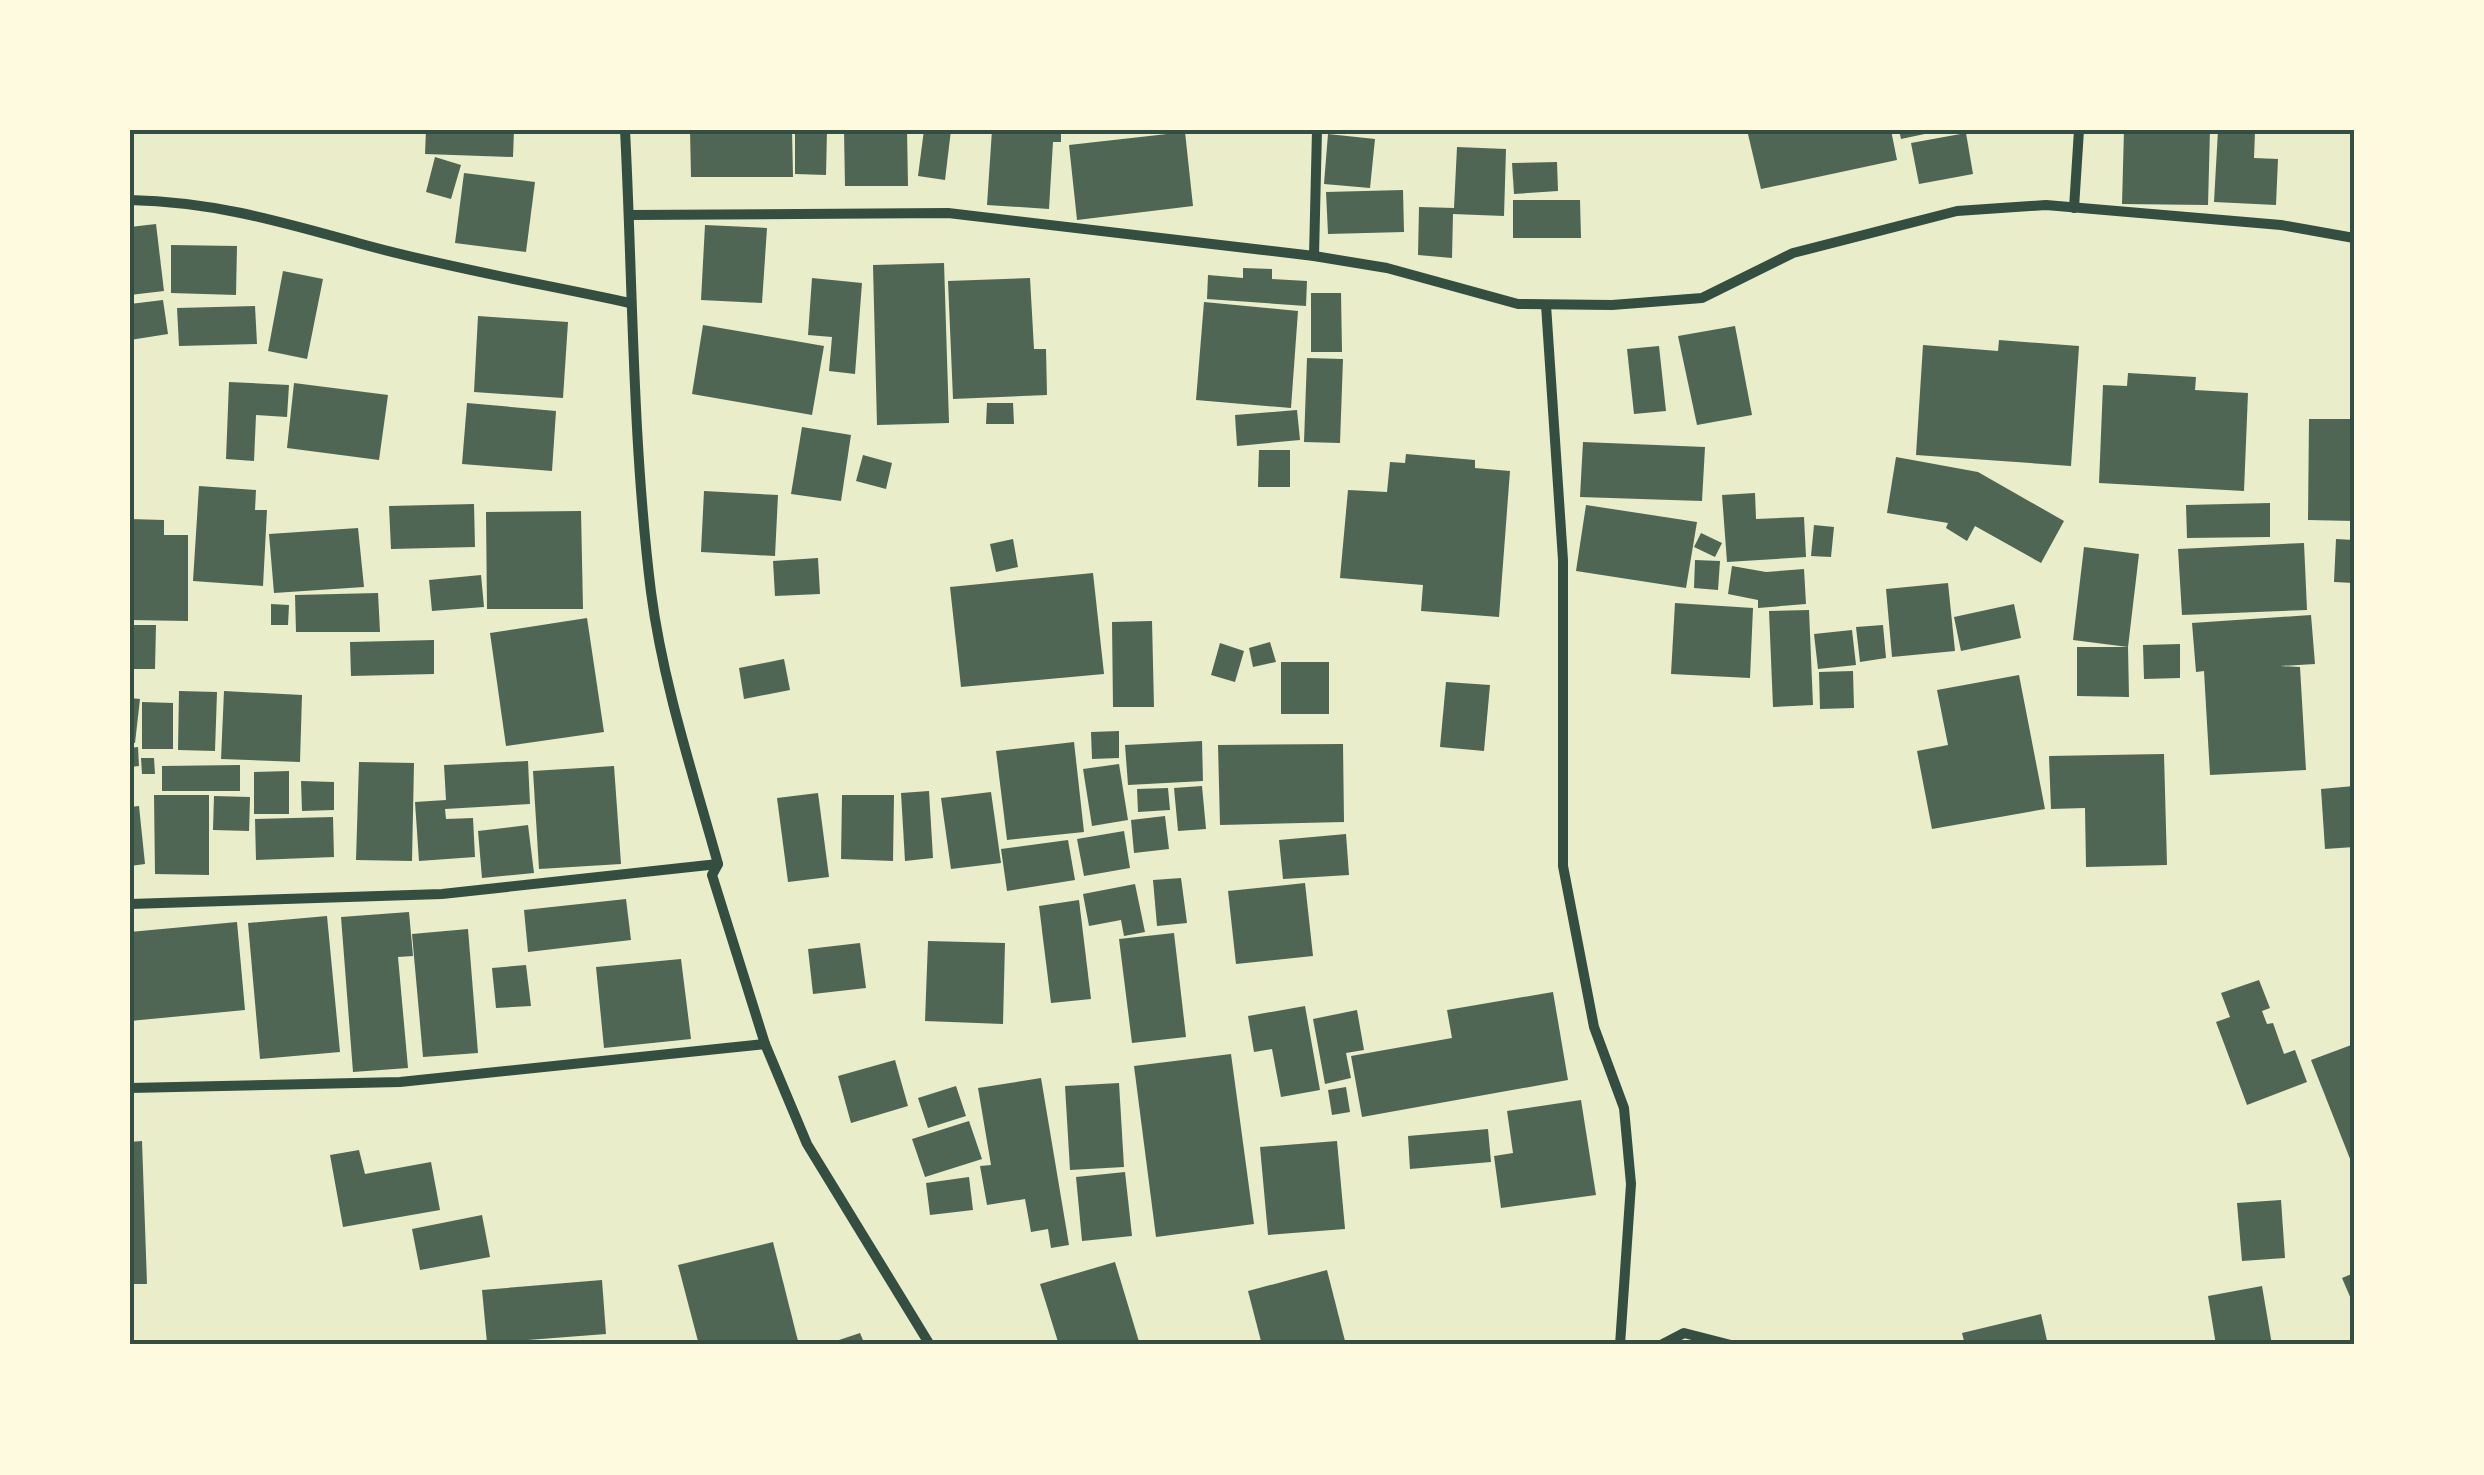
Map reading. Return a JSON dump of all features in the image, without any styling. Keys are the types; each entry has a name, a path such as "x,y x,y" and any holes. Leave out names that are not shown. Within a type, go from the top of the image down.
{"street":[{"path":"625,130 630,302 652,593 674,710 718,864 712,874 765,1044 806,1144 930,1345"},
{"path":"1314,256 1318,130"},
{"path":"2074,208 2080,130"},
{"path":"130,200 194,202 278,218 370,246 630,302"},
{"path":"630,216 948,213 1246,252 1314,256 1386,268 1518,304 1702,298 1793,252 1957,211 2074,208 2281,225 2354,238"},
{"path":"1546,304 1562,560 1563,866 1594,1028 1624,1108 1631,1184 1620,1345"},
{"path":"130,904 442,894 718,864"},
{"path":"130,1088 400,1082 765,1044"},
{"path":"1661,1345 1684,1333 1731,1345"}],"building":[{"path":"426,130 514,130 513,157 425,154"},
{"path":"690,130 792,130 793,177 691,177"},
{"path":"795,130 827,130 826,175 795,174"},
{"path":"844,130 907,130 908,186 845,186"},
{"path":"924,130 951,130 945,180 918,176"},
{"path":"992,130 1061,130 1061,142 1053,142 1049,209 987,205"},
{"path":"1747,130 1891,130 1897,160 1761,189"},
{"path":"1899,130 1934,130 1934,132 1901,139"},
{"path":"2124,130 2210,130 2208,205 2122,204"},
{"path":"2218,130 2255,132 2254,158 2278,159 2276,205 2214,202"},
{"path":"1185,132 1193,206 1077,220 1069,145"},
{"path":"1966,133 1973,174 1919,184 1911,143"},
{"path":"1328,134 1375,139 1370,188 1324,184"},
{"path":"1457,147 1506,149 1504,216 1453,214 1452,258 1418,255 1419,207 1454,208"},
{"path":"435,157 461,165 451,199 426,192"},
{"path":"1557,162 1558,191 1514,194 1512,163"},
{"path":"464,173 535,182 526,252 455,243"},
{"path":"1403,190 1404,232 1328,234 1326,192"},
{"path":"1513,200 1580,200 1581,238 1513,238"},
{"path":"156,224 164,291 130,295 130,227"},
{"path":"705,225 767,228 762,303 701,300"},
{"path":"171,245 237,246 236,295 171,293"},
{"path":"944,263 949,423 877,425 873,265"},
{"path":"1243,268 1272,269 1272,279 1307,281 1306,306 1207,299 1208,275 1243,278"},
{"path":"283,271 323,279 307,359 268,351"},
{"path":"812,278 862,283 855,374 829,371 832,337 808,335"},
{"path":"1030,278 1034,349 1046,349 1047,395 953,399 948,281"},
{"path":"1311,293 1341,293 1342,352 1311,352"},
{"path":"163,300 168,334 130,340 130,304"},
{"path":"1204,302 1298,311 1291,408 1196,400"},
{"path":"255,306 257,344 179,346 177,308"},
{"path":"478,316 568,322 563,398 474,392"},
{"path":"703,325 824,346 812,415 692,394"},
{"path":"1735,326 1752,415 1697,425 1678,336"},
{"path":"1999,340 2079,346 2071,466 1916,455 1923,345 1998,351"},
{"path":"1659,346 1666,411 1634,414 1627,349"},
{"path":"1307,358 1343,359 1340,443 1304,442"},
{"path":"2128,373 2196,377 2195,390 2248,393 2244,491 2099,483 2103,385 2127,386"},
{"path":"229,382 289,385 287,417 256,415 254,461 226,459"},
{"path":"294,383 388,395 379,460 287,448"},
{"path":"467,403 556,411 552,471 462,464"},
{"path":"987,403 1013,403 1014,424 986,424"},
{"path":"1297,410 1300,440 1237,446 1235,415"},
{"path":"2309,419 2354,419 2354,521 2308,520"},
{"path":"802,427 851,435 841,501 791,494"},
{"path":"1583,442 1705,447 1702,501 1580,497"},
{"path":"1259,450 1290,450 1290,487 1258,487"},
{"path":"1406,454 1475,460 1475,468 1510,471 1499,617 1421,611 1423,585 1340,578 1348,490 1387,492 1390,462 1405,463"},
{"path":"863,455 892,463 886,489 856,481"},
{"path":"1896,457 1978,472 2064,521 2041,563 1975,526 1967,541 1946,528 1948,523 1887,513"},
{"path":"199,486 256,490 255,510 267,510 263,586 193,581"},
{"path":"704,491 778,495 775,556 701,552"},
{"path":"1755,493 1756,519 1804,517 1806,557 1727,562 1722,495"},
{"path":"2270,503 2270,537 2187,538 2186,505"},
{"path":"474,504 475,547 391,549 389,506"},
{"path":"1586,505 1697,522 1686,588 1576,571"},
{"path":"581,511 583,609 487,609 486,512"},
{"path":"130,519 164,520 164,535 188,535 188,621 130,620"},
{"path":"1814,525 1834,527 1831,557 1811,556"},
{"path":"358,528 364,587 274,593 269,534"},
{"path":"1701,533 1722,543 1715,557 1694,547"},
{"path":"1013,539 1018,567 996,572 990,544"},
{"path":"2336,539 2354,540 2354,583 2334,582"},
{"path":"2304,543 2307,610 2182,615 2178,549"},
{"path":"2084,547 2139,554 2128,647 2073,640"},
{"path":"818,558 820,594 775,596 773,561"},
{"path":"1695,560 1720,561 1718,590 1694,588"},
{"path":"1732,566 1766,572 1804,569 1806,604 1758,608 1758,600 1728,594"},
{"path":"1093,573 1104,674 961,687 950,587"},
{"path":"481,575 484,607 432,611 429,580"},
{"path":"1948,583 1955,651 1892,657 1886,589"},
{"path":"378,593 380,632 296,632 295,595"},
{"path":"1675,603 1753,608 1750,678 1671,674"},
{"path":"271,604 289,605 288,625 271,625"},
{"path":"2014,604 2021,638 1961,651 1954,617"},
{"path":"1809,610 1813,705 1773,707 1769,611"},
{"path":"2311,615 2315,664 2280,666 2300,667 2306,770 2210,775 2204,671 2196,672 2192,623"},
{"path":"587,618 604,732 506,746 490,633"},
{"path":"1152,621 1154,707 1113,707 1112,622"},
{"path":"130,625 156,625 155,669 130,669"},
{"path":"1883,625 1886,658 1860,662 1856,627"},
{"path":"1852,630 1856,665 1818,669 1814,634"},
{"path":"434,640 434,674 351,676 350,642"},
{"path":"1270,642 1276,662 1253,667 1249,648"},
{"path":"1220,643 1244,651 1235,682 1211,675"},
{"path":"2180,644 2180,678 2144,679 2143,645"},
{"path":"2077,647 2128,647 2129,697 2077,696"},
{"path":"784,659 790,690 744,699 739,668"},
{"path":"1281,662 1329,662 1329,714 1281,714"},
{"path":"1853,671 1854,708 1820,709 1819,672"},
{"path":"2019,675 2045,809 1932,829 1917,751 1948,745 1937,690"},
{"path":"1446,682 1490,685 1484,751 1440,747"},
{"path":"179,691 217,692 215,751 178,750"},
{"path":"224,691 302,695 300,762 221,759"},
{"path":"130,698 140,699 135,743 130,742"},
{"path":"142,702 173,703 173,749 142,749"},
{"path":"1119,731 1119,758 1092,759 1091,732"},
{"path":"1202,741 1203,781 1128,785 1125,745"},
{"path":"1074,742 1084,832 1007,840 996,751"},
{"path":"1343,744 1344,822 1220,825 1218,745"},
{"path":"138,747 139,766 130,767 130,748"},
{"path":"2164,754 2167,865 2086,867 2085,808 2051,809 2049,756"},
{"path":"141,758 154,758 155,774 142,774"},
{"path":"528,761 530,804 445,809 446,819 473,818 475,857 419,861 415,802 446,800 444,765"},
{"path":"359,762 414,763 412,861 356,860"},
{"path":"1119,764 1128,820 1092,826 1083,769"},
{"path":"240,765 240,791 162,791 162,766"},
{"path":"614,766 621,864 539,869 533,771"},
{"path":"289,771 289,814 254,814 254,772"},
{"path":"301,781 334,782 334,810 302,811"},
{"path":"1202,786 1206,829 1178,831 1174,788"},
{"path":"2354,786 2354,847 2325,849 2321,789"},
{"path":"1168,788 1170,810 1138,812 1137,789"},
{"path":"929,791 933,858 905,861 901,793"},
{"path":"991,792 1001,863 951,869 941,798"},
{"path":"818,793 829,877 788,882 777,798"},
{"path":"154,795 209,795 209,875 155,874"},
{"path":"842,795 894,795 893,861 841,859"},
{"path":"214,796 250,797 249,831 213,830"},
{"path":"139,806 145,864 130,866 130,807"},
{"path":"1165,816 1169,849 1134,853 1131,820"},
{"path":"333,817 334,857 256,860 255,819"},
{"path":"528,825 534,873 482,878 478,831"},
{"path":"1124,831 1130,868 1084,876 1077,839"},
{"path":"1346,834 1349,875 1283,879 1279,840"},
{"path":"1068,840 1075,880 1007,891 1001,849"},
{"path":"1181,878 1187,923 1157,926 1153,880"},
{"path":"1305,883 1313,956 1236,964 1228,891"},
{"path":"1135,884 1145,932 1124,936 1121,920 1089,926 1083,894"},
{"path":"626,899 631,940 528,952 524,910"},
{"path":"1079,900 1091,999 1051,1003 1039,906"},
{"path":"409,912 413,956 398,957 408,1068 353,1072 341,917"},
{"path":"327,916 340,1052 260,1059 248,923"},
{"path":"237,922 245,1010 130,1021 130,932"},
{"path":"468,929 478,1053 423,1057 412,934"},
{"path":"1174,933 1186,1037 1132,1043 1119,939"},
{"path":"928,941 1005,943 1003,1024 925,1021"},
{"path":"860,943 866,988 813,994 808,949"},
{"path":"681,959 691,1039 604,1048 596,967"},
{"path":"526,965 531,1006 496,1008 492,968"},
{"path":"2259,980 2270,1008 2262,1011 2267,1024 2273,1023 2284,1054 2295,1050 2307,1082 2247,1105 2216,1022 2230,1017 2221,993"},
{"path":"1553,992 1568,1080 1362,1117 1351,1056 1452,1038 1447,1010"},
{"path":"1305,1006 1320,1090 1281,1097 1272,1049 1254,1052 1248,1016"},
{"path":"1357,1010 1364,1050 1346,1053 1351,1078 1325,1084 1313,1019"},
{"path":"2354,1044 2354,1169 2311,1060"},
{"path":"1231,1054 1254,1224 1156,1237 1134,1066"},
{"path":"895,1060 908,1106 851,1123 838,1076"},
{"path":"1041,1078 1069,1245 1051,1248 1048,1229 1031,1232 1025,1199 987,1205 980,1166 991,1165 978,1088"},
{"path":"1119,1083 1124,1167 1070,1170 1065,1086"},
{"path":"956,1086 966,1116 928,1128 918,1098"},
{"path":"1346,1087 1350,1112 1332,1115 1328,1090"},
{"path":"1581,1100 1596,1195 1501,1208 1494,1156 1513,1153 1507,1111"},
{"path":"969,1121 982,1159 925,1177 912,1139"},
{"path":"1488,1129 1491,1162 1410,1169 1408,1136"},
{"path":"142,1141 147,1284 130,1284 130,1142"},
{"path":"1337,1141 1345,1229 1268,1235 1260,1147"},
{"path":"359,1150 365,1174 431,1162 440,1210 343,1227 330,1155"},
{"path":"1125,1172 1132,1236 1082,1241 1076,1177"},
{"path":"969,1177 973,1210 930,1215 926,1183"},
{"path":"2281,1200 2285,1258 2242,1261 2237,1203"},
{"path":"482,1215 490,1257 420,1270 412,1229"},
{"path":"773,1242 799,1345 699,1345 678,1265"},
{"path":"1115,1262 1140,1345 1059,1345 1040,1284"},
{"path":"1327,1270 1346,1345 1262,1345 1248,1291"},
{"path":"2354,1273 2354,1306 2342,1278"},
{"path":"602,1280 606,1334 487,1343 482,1290"},
{"path":"2262,1286 2272,1345 2216,1345 2208,1296"},
{"path":"2041,1314 2048,1345 1965,1345 1962,1333"},
{"path":"860,1333 865,1345 827,1345 827,1344"}]}
